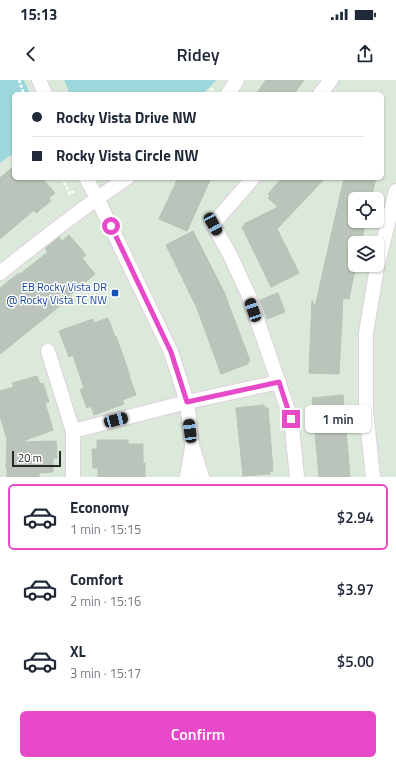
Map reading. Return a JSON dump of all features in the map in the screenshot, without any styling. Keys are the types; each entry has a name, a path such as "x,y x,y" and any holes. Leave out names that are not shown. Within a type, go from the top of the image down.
{"street":[{"path":"39,80 44,92"},
{"path":"229,92 237,80"},
{"path":"322,92 331,80"},
{"path":"87,180 98,198 171,352 187,402 192,445 202,477"},
{"path":"0,273 98,198 124,180"},
{"path":"251,180 213,224 231,257 249,296 279,382 291,419 297,477"},
{"path":"374,477 366,411 366,333 377,267 396,191"},
{"path":"48,351 73,431 73,477"},
{"path":"73,431 187,402 279,382"},
{"path":"187,477 192,445"}],"path":[{"path":"19,80 23,92"},
{"path":"63,180 70,194"}],"shaded area":[{"path":"0,80 24,80 29,92 12,92 12,154 0,163"},
{"path":"64,80 216,80 205,92 69,92"}],"building":[{"path":"266,80 304,80 295,92 257,92"},
{"path":"12,168 12,180 44,180 55,193 49,198 51,201 36,213 34,210 0,239 0,178"},
{"path":"177,180 210,180 187,231 159,219"},
{"path":"280,180 323,180 277,229 299,273 271,287 242,227 245,226 244,224 278,207 268,198 270,196 268,194"},
{"path":"344,180 376,180 373,192 348,192 348,228 364,228 363,236 348,236 348,272 355,272 349,299 343,298 339,374 309,373 312,300 315,307"},
{"path":"193,231 224,292 250,361 248,364 221,374 197,308 166,245"},
{"path":"69,235 86,255 82,258 95,274 65,299 66,301 0,354 0,288 48,252 45,249 59,237 62,241"},
{"path":"278,293 285,312 267,319 260,300"},
{"path":"108,318 115,337 116,336 136,395 122,400 124,404 94,415 91,406 87,408 80,390 84,388 73,355 69,357 59,331 93,319 94,323"},
{"path":"37,376 40,384 43,383 49,402 45,403 53,430 20,442 56,441 57,458 53,458 53,472 39,473 39,477 7,477 7,439 0,416 0,391 14,387 12,383"},
{"path":"343,395 350,477 319,477 312,398"},
{"path":"264,405 265,408 268,408 273,471 270,471 270,474 243,476 236,408"},
{"path":"97,440 128,440 128,444 143,444 145,477 98,477 98,468 93,468 92,449 97,449"}],"place":[{"name":"EB Rocky Vista DR @ Rocky Vista TC NW","path":"115,293"}],"route":[{"path":"111,226 171,352 187,402 279,382 291,419"}]}
